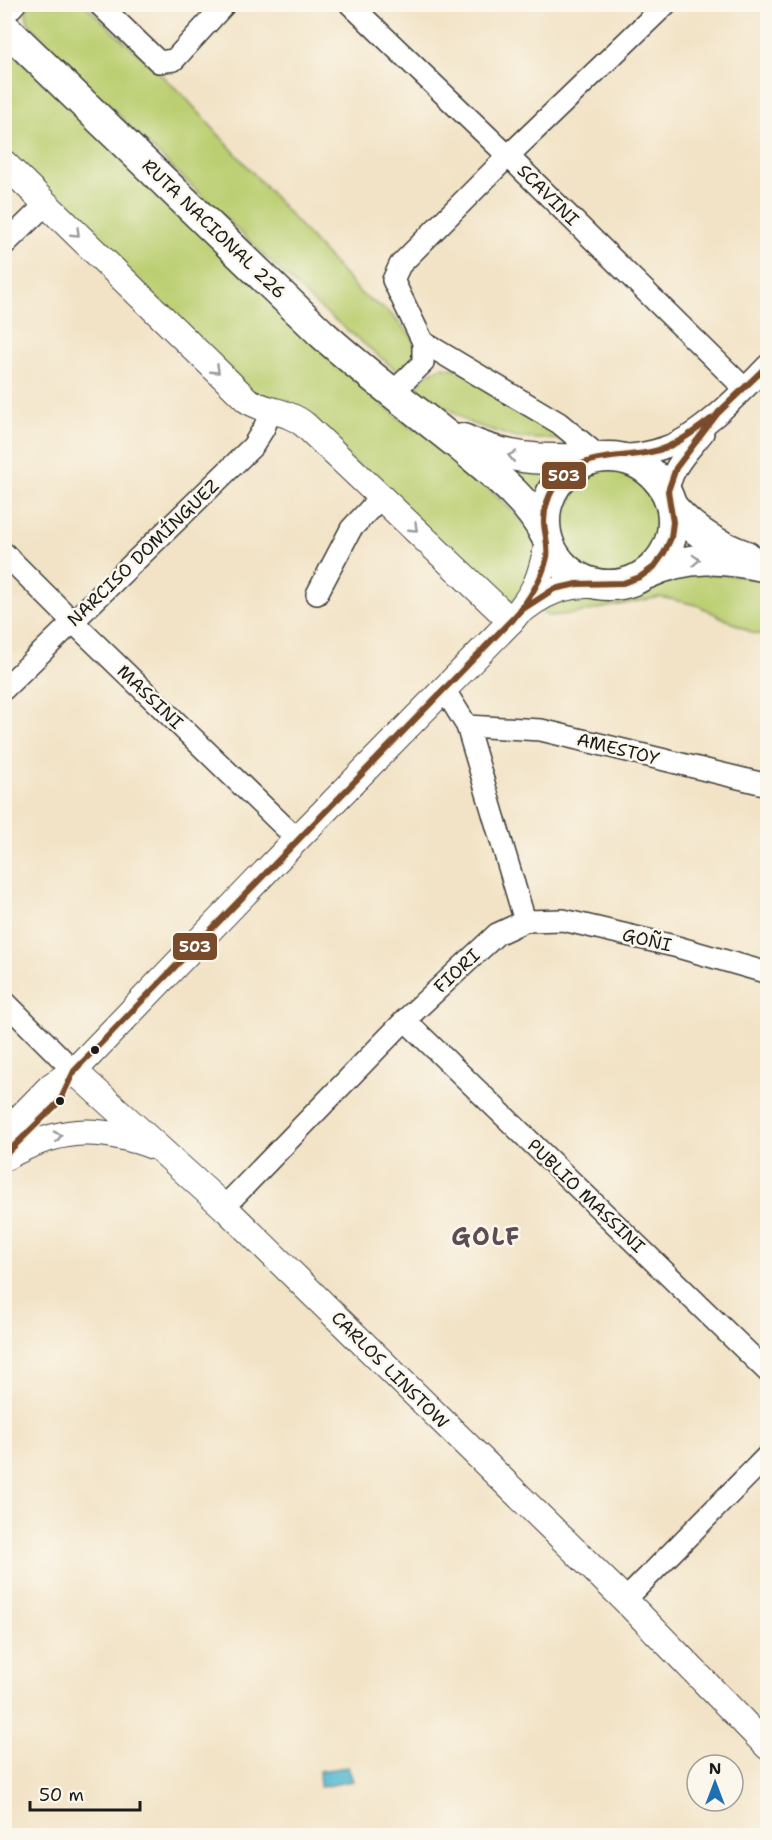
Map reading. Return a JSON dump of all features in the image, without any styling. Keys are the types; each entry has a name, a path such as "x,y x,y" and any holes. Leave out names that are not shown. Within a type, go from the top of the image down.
{"highway":[{"name":"RUTA NACIONAL 226","path":"4,27 321,333 511,489 538,521 558,561 571,573 587,581 605,585 623,583 672,563 686,560 716,560 768,567"},
{"name":"RUTA NACIONAL 226","path":"431,423 502,454 541,460 628,459 645,468 659,480 670,501 686,521 729,550 768,567"},
{"path":"547,539 544,520 553,489 570,470 601,458"},
{"name":"RUTA NACIONAL 226","path":"640,577 654,567 664,554 671,538 673,522 670,501"}],"main road":[{"path":"4,163 238,392 254,405 290,414 305,424 381,497 516,616"},
{"path":"516,616 538,583 547,539"},
{"path":"4,1134 51,1086 74,1071 516,616 543,595 563,586 605,585"},
{"path":"4,1158 60,1101 74,1071"},
{"name":"CARLOS LINSTOW","path":"74,1071 224,1207 624,1600 768,1747"},
{"path":"4,1158 22,1147 76,1132 112,1134 161,1149"}],"street":[{"path":"4,16 15,4"},
{"path":"99,4 159,62 174,60 225,4"},
{"name":"SCAVINI","path":"350,4 744,388"},
{"path":"392,393 423,363 423,342 393,280 400,265 508,156 666,4"},
{"path":"4,245 46,204"},
{"path":"423,342 559,423 601,458 639,454 680,441 718,413 768,364"},
{"name":"NARCISO DOMÍNGUEZ","path":"4,689 253,446 264,428 270,410"},
{"path":"670,501 669,486 676,468 718,413"},
{"path":"316,594 351,529 381,497"},
{"name":"MASSINI","path":"4,553 297,839"},
{"path":"444,689 467,726 525,921"},
{"name":"AMESTOY","path":"467,726 541,730 768,785"},
{"name":"GOÑI","path":"525,921 563,920 674,946 768,974"},
{"name":"FIORI","path":"224,1207 405,1020 497,934 525,921"},
{"name":"CARLOS LINSTOW","path":"4,1000 74,1071"},
{"name":"PUBLIO MASSINI","path":"405,1020 768,1372"},
{"path":"624,1600 768,1455"}],"green space":[{"path":"28,5 85,5 185,97 362,295 389,312 413,338 416,362 407,370 396,370 313,302 125,122 28,23 26,12"},
{"path":"4,44 383,405 409,426 438,440 529,527 538,555 534,576 511,603 492,595 290,401 253,393 5,149"},
{"path":"442,367 459,369 569,440 517,438 470,423 416,387 426,374"},
{"path":"471,447 552,473 537,505"},
{"path":"608,466 629,470 647,482 659,500 663,521 659,542 647,560 629,572 608,576 587,572 569,560 557,542 553,521 557,500 569,482 587,470"},
{"path":"680,575 741,575 767,582 767,636 753,633 697,605 660,597 572,614 548,616 538,610 548,601 620,592"}],"water":[{"path":"348,1767 353,1781 320,1787 319,1771"}],"transit line":[{"name":"503","path":"4,1156 60,1101 74,1071 520,611 554,589 577,584 623,583 640,577 654,567 671,538 673,522 668,491 676,468 718,413 768,365"},
{"name":"503","path":"512,621 533,591 545,566 547,557 545,508 552,490 560,479 574,468 596,459 663,449 684,438 711,419"}],"district":[{"name":"GOLF","path":"486,1237"}]}
